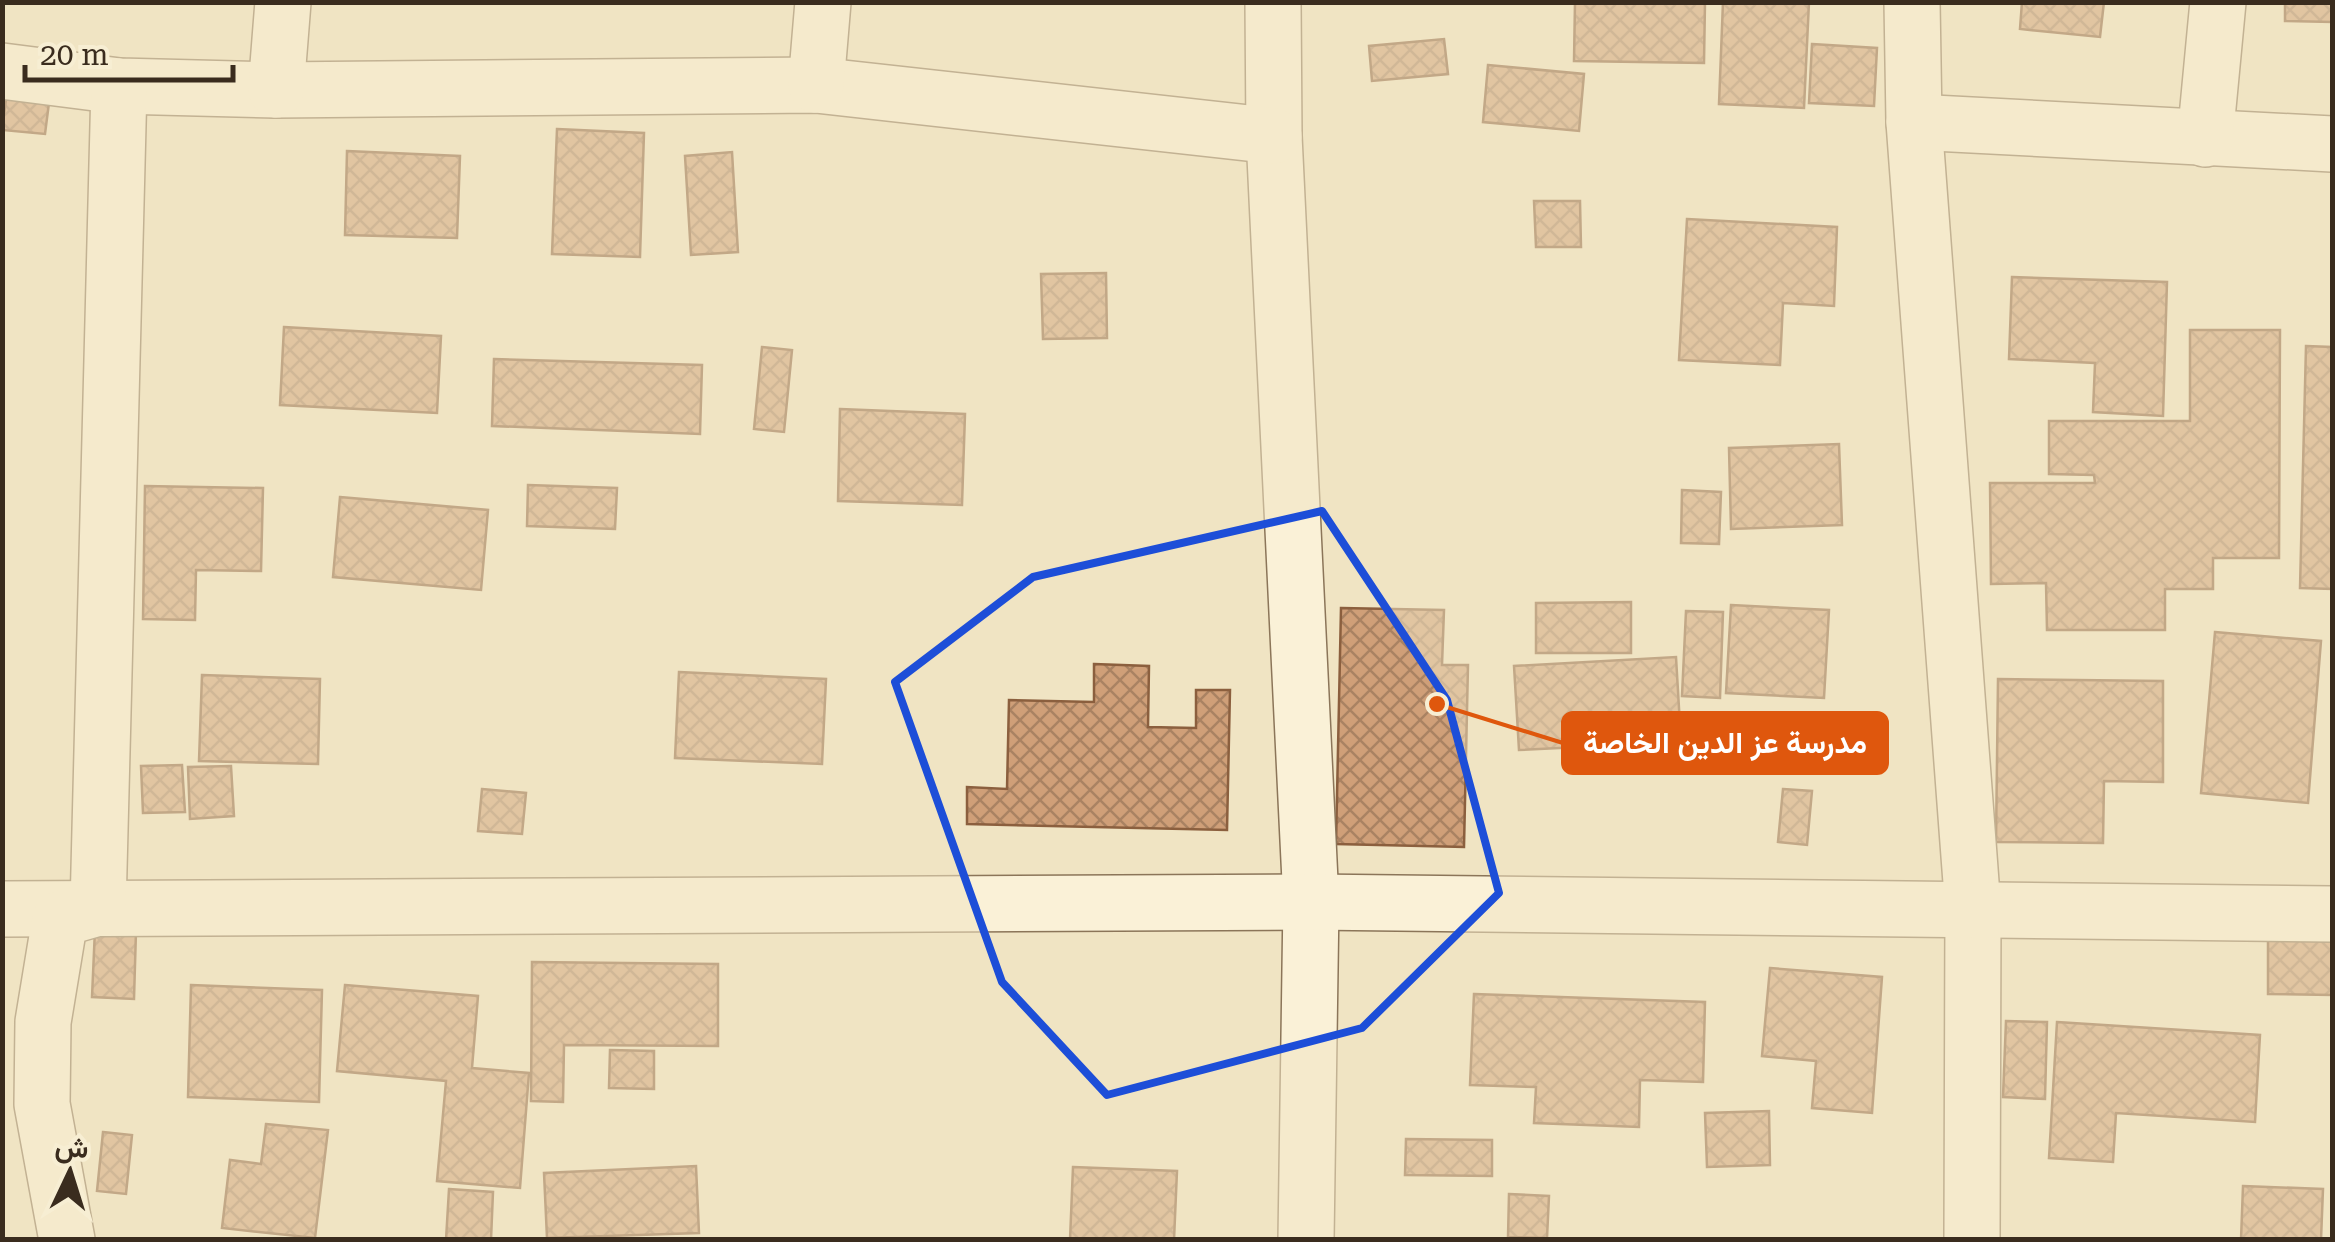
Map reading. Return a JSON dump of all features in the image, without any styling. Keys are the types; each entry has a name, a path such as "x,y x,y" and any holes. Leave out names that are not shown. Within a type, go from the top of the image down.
{"street":[{"path":"276,90 283,2"},
{"path":"816,84 823,2"},
{"path":"1274,2 1274,136 1311,902 1306,1240"},
{"path":"1912,2 1914,122 1972,909 1972,1240"},
{"path":"2205,139 2218,2"},
{"path":"2,71 119,86 276,90 816,84 1274,136"},
{"path":"98,908 119,86"},
{"path":"1914,122 2332,144"},
{"path":"2,909 1311,902 2332,914"},
{"path":"66,1240 42,1104 43,1022 60,919 98,908"}],"highlighted area":[{"path":"1322,511 1447,700 1499,893 1362,1028 1107,1095 1002,982 895,682 1033,577"}],"building":[{"path":"1575,2 1705,2 1704,63 1574,61"},
{"path":"1723,2 1809,2 1804,108 1719,104"},
{"path":"2022,2 2104,2 2100,37 2020,29"},
{"path":"2285,2 2332,2 2332,22 2285,21"},
{"path":"1444,39 1448,74 1372,81 1369,46"},
{"path":"1812,44 1877,48 1874,106 1809,103"},
{"path":"1488,65 1584,74 1579,131 1483,122"},
{"path":"8,83 51,87 45,134 2,130"},
{"path":"557,129 644,133 640,257 552,254"},
{"path":"347,151 460,156 457,238 345,235"},
{"path":"732,152 738,252 691,255 685,156"},
{"path":"1534,201 1580,201 1581,247 1536,247"},
{"path":"1687,219 1837,227 1834,306 1783,303 1780,365 1679,360"},
{"path":"1106,273 1107,338 1043,339 1041,274"},
{"path":"2012,277 2167,282 2163,416 2093,412 2095,363 2009,359"},
{"path":"284,327 441,336 437,413 280,405"},
{"path":"2190,330 2280,330 2279,558 2213,558 2213,589 2165,589 2165,630 2047,630 2046,583 1991,584 1990,483 2095,483 2094,475 2049,474 2049,421 2190,421"},
{"path":"2306,346 2332,347 2332,589 2300,588"},
{"path":"762,347 792,350 784,432 754,429"},
{"path":"494,359 702,365 700,434 492,426"},
{"path":"840,409 965,414 962,505 838,501"},
{"path":"1839,444 1842,525 1731,529 1729,448"},
{"path":"528,485 617,488 615,529 527,526"},
{"path":"145,486 263,488 261,571 196,570 195,620 143,619"},
{"path":"1682,490 1721,492 1719,544 1681,543"},
{"path":"340,497 488,510 481,590 333,577"},
{"path":"1631,602 1631,653 1536,653 1536,603"},
{"path":"1731,605 1829,610 1824,698 1726,693"},
{"path":"1341,608 1444,610 1442,665 1468,665 1464,847 1336,844"},
{"path":"1686,611 1723,612 1720,698 1682,696"},
{"path":"2215,632 2321,641 2308,803 2201,793"},
{"path":"1676,657 1681,742 1519,750 1514,666"},
{"path":"1094,664 1149,666 1148,727 1196,728 1196,690 1230,690 1227,830 967,824 967,787 1007,789 1009,700 1094,702"},
{"path":"679,672 826,679 822,764 675,758"},
{"path":"202,675 320,679 318,764 199,761"},
{"path":"1998,679 2163,681 2163,782 2104,781 2103,843 1996,842"},
{"path":"182,765 185,812 143,813 141,766"},
{"path":"231,766 234,816 190,819 188,767"},
{"path":"482,789 526,793 522,834 478,831"},
{"path":"1783,789 1812,791 1807,845 1778,842"},
{"path":"95,929 136,931 134,999 92,997"},
{"path":"2268,936 2332,937 2332,995 2268,994"},
{"path":"532,962 718,964 718,1046 564,1045 563,1102 531,1101"},
{"path":"1770,968 1882,977 1872,1113 1812,1108 1816,1061 1762,1056"},
{"path":"191,985 322,990 319,1102 188,1097"},
{"path":"345,985 478,996 472,1068 529,1073 520,1188 437,1181 446,1081 337,1071"},
{"path":"1474,994 1705,1002 1703,1082 1640,1080 1639,1127 1534,1123 1536,1087 1470,1085"},
{"path":"2006,1021 2047,1022 2045,1099 2003,1097"},
{"path":"2057,1022 2260,1035 2255,1122 2116,1113 2113,1162 2049,1158"},
{"path":"610,1050 654,1051 654,1089 609,1088"},
{"path":"1769,1111 1770,1165 1707,1167 1705,1113"},
{"path":"266,1124 328,1130 315,1238 222,1228 230,1160 261,1164"},
{"path":"103,1132 132,1135 126,1194 97,1191"},
{"path":"1406,1139 1492,1140 1492,1176 1405,1175"},
{"path":"696,1166 699,1233 547,1238 544,1173"},
{"path":"1073,1167 1177,1171 1174,1240 1070,1240"},
{"path":"2243,1186 2323,1189 2321,1240 2241,1240"},
{"path":"449,1189 493,1192 491,1240 446,1240"},
{"path":"1509,1194 1549,1196 1547,1238 1508,1237"}],"place":[{"name":"مدرسة عز الدين الخاصة","path":"1437,704"}]}
